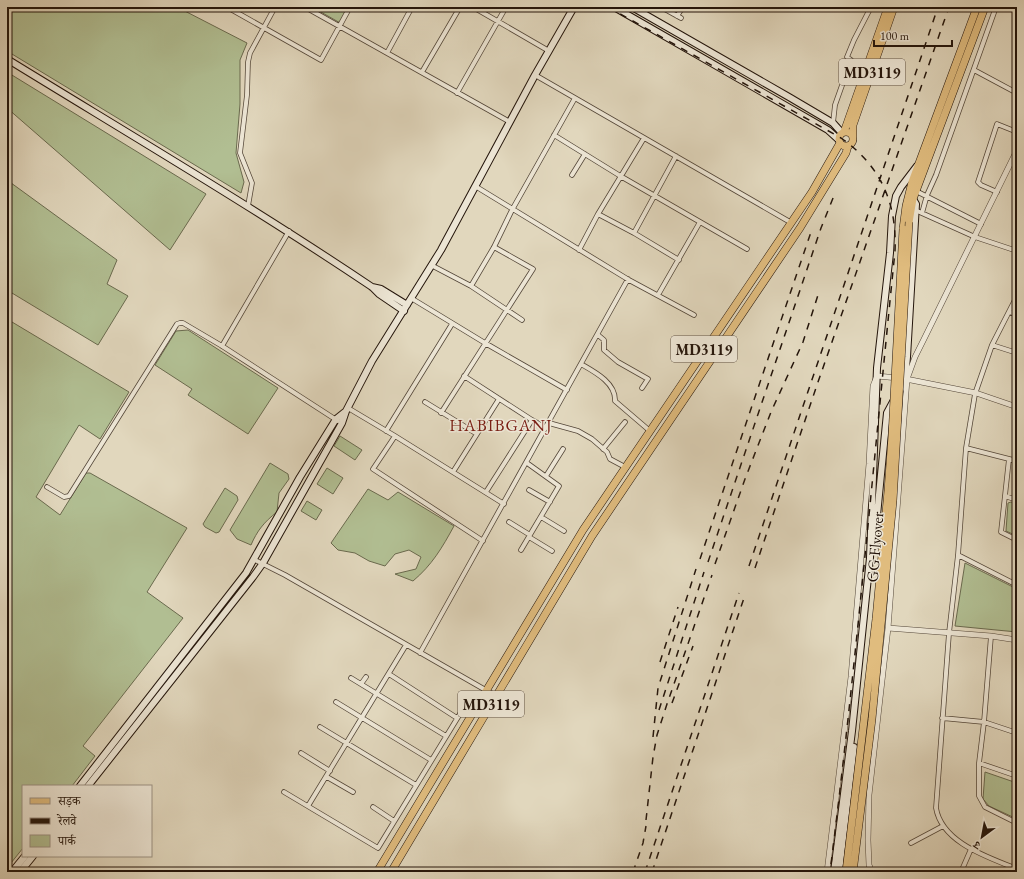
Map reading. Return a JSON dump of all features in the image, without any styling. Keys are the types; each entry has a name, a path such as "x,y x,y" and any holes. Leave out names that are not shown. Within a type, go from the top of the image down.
{"main road":[{"path":"81,785 113,749 253,577 262,563 342,423 372,360 431,266 535,75 574,7"},
{"path":"614,7 828,130 844,146 848,146 852,143 853,137 848,132 843,132 833,123 632,7"},
{"name":"MD3119","path":"843,132 888,7"},
{"name":"MD3119","path":"853,137 853,125 894,7"},
{"path":"964,52 977,7"},
{"path":"964,52 986,7"},
{"name":"GG Flyover","path":"846,872 876,626 892,436 903,229 906,206 912,182 964,52"},
{"name":"GG Flyover","path":"852,872 872,719 893,502 909,222 913,200 933,149 964,52"},
{"path":"7,59 248,206 372,287 381,289 406,308"},
{"path":"840,142 839,136 843,132"},
{"name":"MD3119","path":"377,872 583,530 790,222 812,192 840,142"},
{"name":"MD3119","path":"391,872 592,536 800,228 846,153 848,146"},
{"path":"834,872 852,731 870,558 878,351 890,253 892,216 896,196 901,186 920,161"},
{"path":"839,872 865,650 887,413 906,379 916,210 916,204 913,200"},
{"path":"724,320 733,327"},
{"path":"89,785 113,749 255,560 298,482 336,419 347,410"},
{"path":"298,482 305,486"},
{"path":"848,796 869,795"},
{"path":"12,872 24,857"},
{"path":"20,872 32,857"},
{"path":"840,862 852,872"}],"street":[{"path":"227,7 321,60 350,7"},
{"path":"248,206 252,183 240,153 247,101 248,62 250,53 275,7"},
{"path":"305,7 510,122"},
{"path":"387,53 412,7"},
{"path":"422,72 460,7"},
{"path":"473,7 549,51"},
{"path":"457,93 506,7"},
{"path":"662,7 679,17 683,7"},
{"path":"833,123 835,105 851,60 847,57 871,7"},
{"path":"922,213 926,195 936,175 996,7"},
{"path":"974,70 1017,93"},
{"path":"535,75 790,222"},
{"path":"471,286 494,247 512,210 575,98"},
{"path":"997,192 981,185 978,182 997,124 1017,132"},
{"path":"554,135 622,177 747,250"},
{"path":"575,248 622,177 644,138"},
{"path":"872,872 868,858 869,795 888,628 906,379 915,357 1017,150"},
{"path":"572,175 585,154"},
{"path":"634,233 676,156"},
{"path":"475,186 575,248 694,315"},
{"path":"916,191 981,224"},
{"path":"916,210 974,237 1017,251"},
{"path":"598,214 634,233 679,260"},
{"path":"658,295 700,222"},
{"path":"222,346 289,232"},
{"path":"441,412 533,269 494,247"},
{"path":"431,266 471,286 522,320"},
{"path":"420,653 628,279"},
{"path":"1017,296 992,345 976,393 966,448 958,555 949,633 936,808 939,820 943,826 971,849 1017,869"},
{"path":"411,298 452,324 567,390"},
{"path":"1009,312 1017,314"},
{"path":"47,487 64,497 69,496 176,324 180,323 183,323 222,346 342,423"},
{"path":"386,431 452,324"},
{"path":"598,335 604,340 604,350 618,362 648,380 642,388"},
{"path":"992,345 1017,352"},
{"path":"581,364 597,373 616,394 615,401 650,431"},
{"path":"464,376 546,428"},
{"path":"827,872 851,677 869,464 873,386 877,376 906,379 976,393 1017,407"},
{"path":"453,472 499,399"},
{"path":"426,402 477,434"},
{"path":"347,410 395,436 504,504"},
{"path":"486,492 532,420"},
{"path":"603,449 625,422"},
{"path":"549,423 578,431 592,439 607,452 610,459 625,467"},
{"path":"395,436 373,469 483,541"},
{"path":"966,448 1017,461"},
{"path":"546,476 563,449"},
{"path":"1009,458 1001,532 1017,540"},
{"path":"521,550 559,486 527,463"},
{"path":"529,490 550,502"},
{"path":"1005,496 1017,500"},
{"path":"541,517 564,531"},
{"path":"509,522 552,551"},
{"path":"958,555 1017,585"},
{"path":"255,560 496,696"},
{"path":"888,628 991,636 1017,640"},
{"path":"991,636 979,763 979,796 985,808 1017,822"},
{"path":"308,806 406,645"},
{"path":"389,674 457,718"},
{"path":"361,684 366,677"},
{"path":"351,678 378,693 446,736"},
{"path":"336,702 431,760"},
{"path":"284,792 378,848 466,704"},
{"path":"942,718 984,722 1017,734"},
{"path":"320,727 416,785"},
{"path":"301,753 330,771"},
{"path":"979,763 1017,776"},
{"path":"327,777 353,792"},
{"path":"373,807 394,821"},
{"path":"911,843 943,826"},
{"path":"961,872 971,849"}],"green space":[{"path":"7,7 177,7 247,43 240,60 240,104 236,153 244,182 241,193 7,51"},
{"path":"312,7 351,7 342,24"},
{"path":"7,72 206,194 170,250 7,108"},
{"path":"7,180 117,260 107,284 128,296 98,345 7,290 7,270 9,267 7,266"},
{"path":"7,319 129,392 100,439 79,425 36,497 60,515 86,473 90,473 187,528 147,592 183,618 83,746 95,756 73,785 22,785 22,849 7,868"},
{"path":"188,330 278,388 248,434 188,395 192,389 155,365 176,331"},
{"path":"340,436 362,450 355,460 334,446"},
{"path":"270,463 288,474 289,479 279,493 277,512 261,527 251,545 237,539 230,530"},
{"path":"327,468 343,478 333,494 317,484"},
{"path":"225,488 237,496 238,500 219,532 216,533 205,527 203,524"},
{"path":"368,489 388,500 398,492 454,526 436,556 426,569 413,581 395,574 416,569 421,557 409,550 395,554 385,566 369,561 355,553 338,550 331,543"},
{"path":"307,501 322,510 316,520 301,511"},
{"path":"1011,502 1017,504 1017,536 1006,531 1008,503"},
{"path":"965,563 1017,589 1017,632 955,626"},
{"path":"985,772 1017,783 1017,819 989,806 983,799"}],"railway":[{"path":"608,7 841,138 855,149 876,173 884,187 893,217 895,251 856,640 830,872"},
{"path":"749,566 938,7"},
{"path":"755,568 818,382 949,7"},
{"path":"708,562 821,228 835,193"},
{"path":"700,559 811,232"},
{"path":"715,564 745,479 771,412 803,342 818,295"},
{"path":"653,737 658,688 696,569"},
{"path":"659,710 704,572"},
{"path":"646,820 657,735 712,575"},
{"path":"645,872 739,593"},
{"path":"652,872 745,595"},
{"path":"660,662 678,607"},
{"path":"672,703 693,646"},
{"path":"633,872 643,843 646,826"}],"district":[{"name":"HABIBGANJ","path":"501,425"}]}
